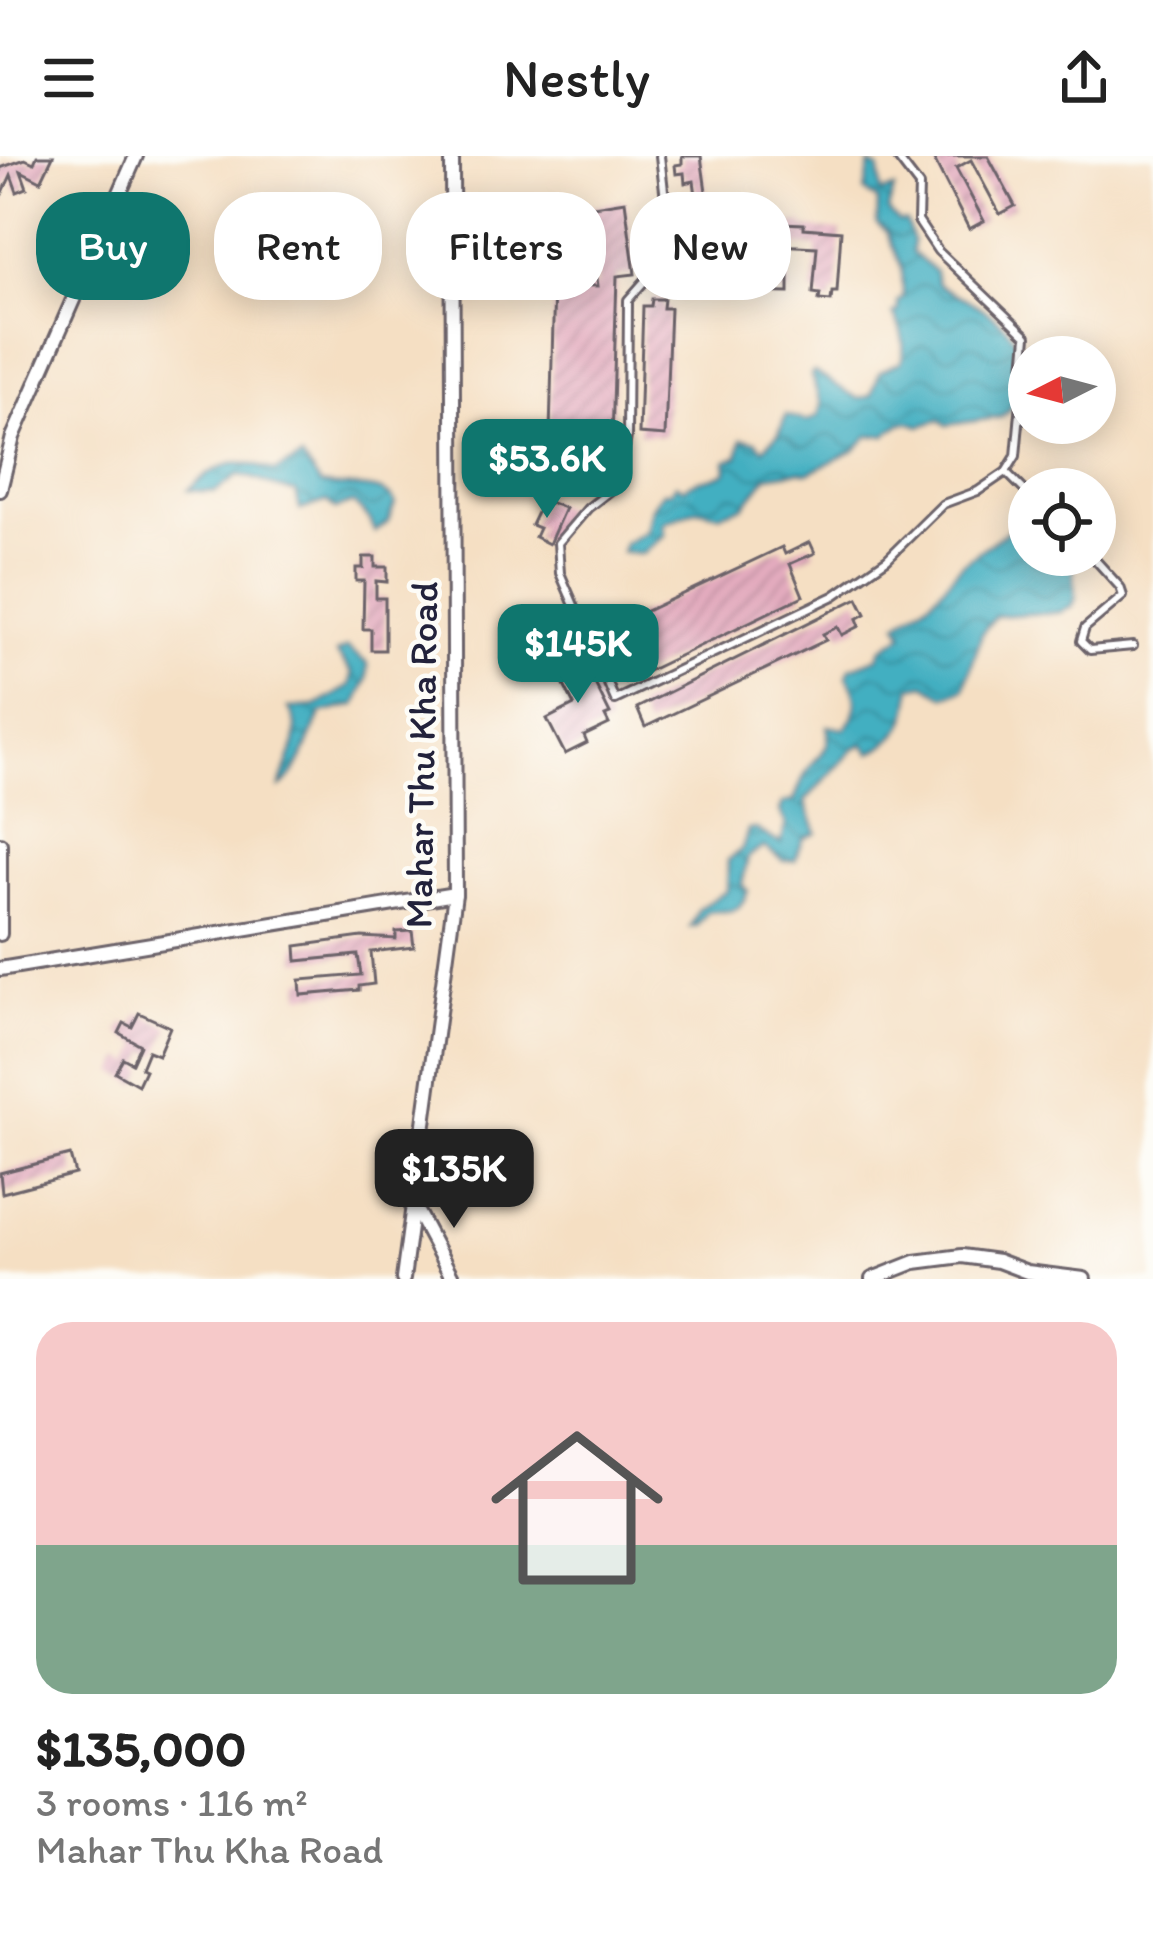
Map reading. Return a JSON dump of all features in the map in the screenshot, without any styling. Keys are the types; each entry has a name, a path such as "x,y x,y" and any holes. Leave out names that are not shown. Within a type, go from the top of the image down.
{"street":[{"name":"Mahar Thu Kha Road","path":"403,1279 455,894 452,156"},
{"path":"0,490 13,436 132,157"},
{"path":"0,844 0,934"},
{"path":"0,969 455,894"},
{"path":"414,1206 453,1279"},
{"path":"872,1279 915,1262 962,1256 998,1261 1027,1272 1084,1279"}],"lane":[{"path":"659,156 670,251 628,300 627,437 619,484 588,508 558,543 560,573 615,700 833,596 887,559 943,504 978,491 1006,472 1016,455 1027,336 938,251 918,221 919,186 896,156"},
{"path":"1111,576 1124,596 1085,628 1082,641 1090,650 1133,646"}],"water":[{"path":"870,165 879,169 881,193 894,189 888,210 899,222 906,222 912,252 935,271 937,283 987,312 1011,333 1008,412 1002,417 947,425 940,420 920,426 902,423 886,435 869,436 855,450 808,473 767,476 744,506 719,514 697,509 664,523 665,535 642,554 622,552 624,544 646,531 651,508 663,492 727,471 726,461 738,457 742,439 756,441 763,449 779,433 786,415 807,421 818,416 821,404 814,372 859,399 871,396 880,371 901,362 902,337 893,314 903,298 902,268 887,233 877,224 878,201 865,192"},
{"path":"302,458 320,484 373,489 390,496 395,503 388,522 375,532 353,503 335,509 327,501 300,510 296,492 247,476 239,475 215,492 188,490 228,465 249,464 275,472"},
{"path":"1008,530 1008,576 1074,576 1076,597 1072,607 1060,612 995,616 982,633 964,689 945,696 925,684 911,687 909,708 897,734 871,753 863,744 854,749 805,801 817,833 804,838 795,860 784,861 764,847 748,857 742,885 748,891 739,906 707,912 690,927 699,908 727,891 728,860 742,849 748,830 756,829 781,844 786,824 780,812 783,803 794,801 805,775 826,747 827,726 845,729 853,716 856,704 847,676 850,668 879,657 882,648 904,634 898,623 933,598 963,563"},
{"path":"347,648 368,664 356,705 322,713 300,762 281,787 296,738 289,708 316,706 350,686 352,673 336,653"}],"building":[{"path":"37,156 53,156 41,181 21,171 27,188 17,192 11,175 0,199 0,168 25,159 34,163"},
{"path":"682,156 701,156 706,192 696,192 694,181 685,183 684,173 676,174 675,165 682,164"},
{"path":"932,156 988,156 1015,206 1000,214 971,160 956,168 984,221 969,229"},
{"path":"625,201 630,238 630,275 617,276 611,472 549,470 554,300 606,300 606,204"},
{"path":"791,223 841,231 837,292 832,292 831,301 819,300 820,294 813,293 817,247 791,246"},
{"path":"652,300 664,300 663,308 670,308 665,436 639,434 643,306 651,306"},
{"path":"543,500 565,508 549,544 535,537 539,528 531,525"},
{"path":"810,542 815,553 790,564 803,596 625,682 602,632 782,547 785,554"},
{"path":"363,557 375,557 375,567 387,567 387,582 376,581 376,598 385,598 385,650 371,650 371,629 363,629 364,581 356,581 356,568 363,568"},
{"path":"858,598 866,614 857,619 860,626 842,635 838,627 823,634 826,640 645,727 637,708"},
{"path":"580,653 610,714 605,716 609,724 584,736 587,743 565,754 547,719 574,705 554,666"},
{"path":"412,931 414,947 371,952 374,984 359,986 359,990 301,995 300,980 361,975 358,955 297,961 296,946 362,937 396,939 396,932"},
{"path":"139,1013 170,1027 158,1055 148,1051 138,1085 115,1072 123,1058 132,1063 140,1045 119,1033 124,1023 132,1027"},
{"path":"70,1155 75,1174 2,1193 0,1173"}]}
